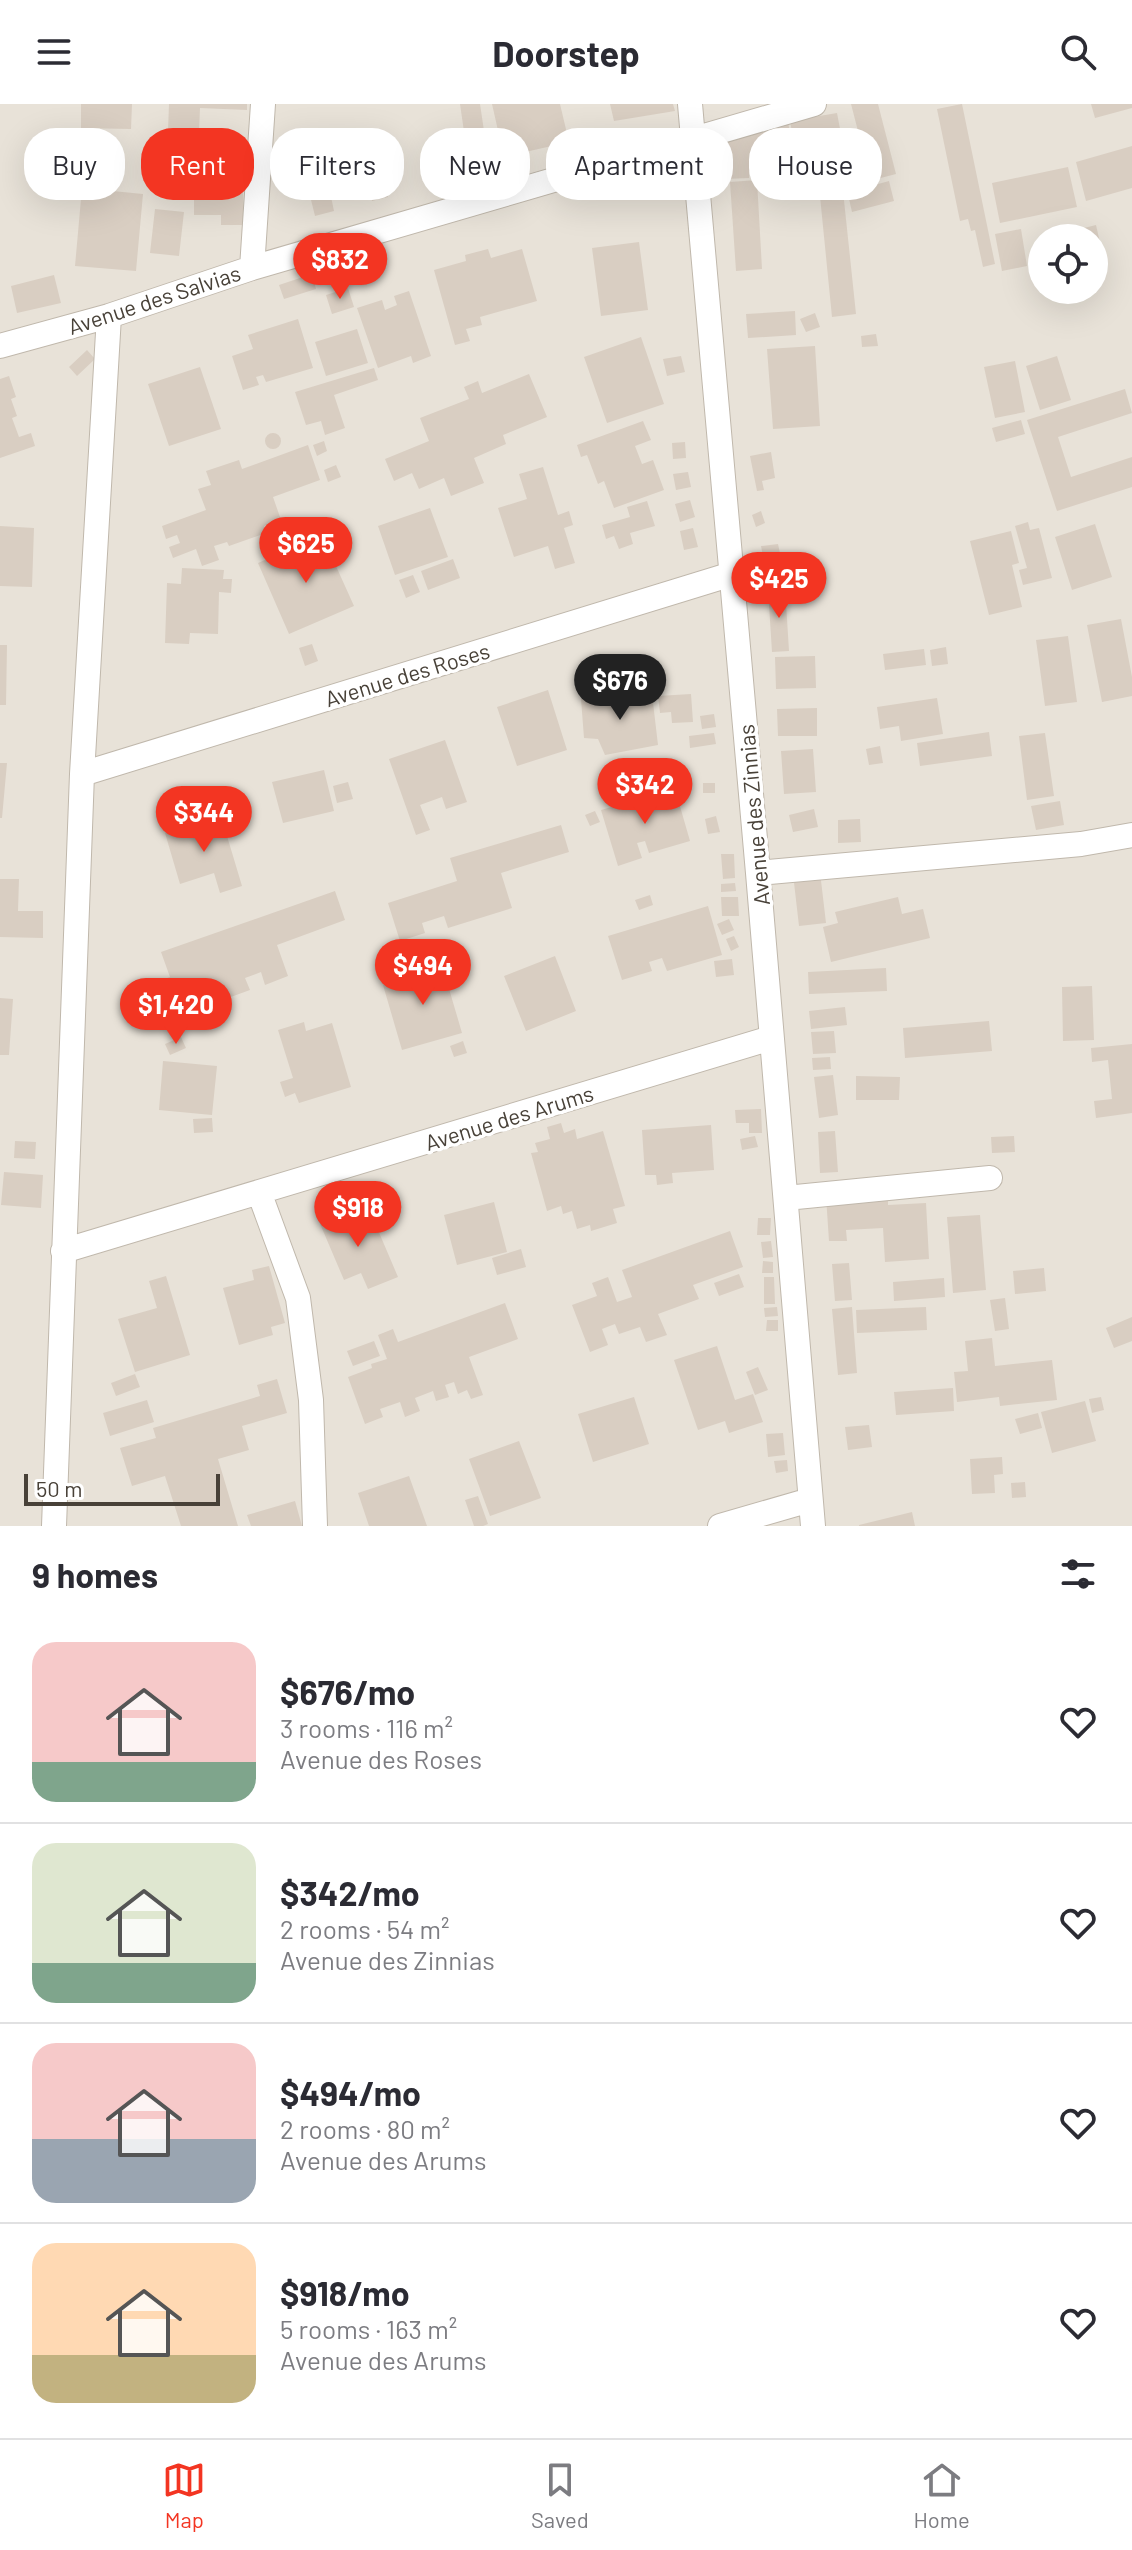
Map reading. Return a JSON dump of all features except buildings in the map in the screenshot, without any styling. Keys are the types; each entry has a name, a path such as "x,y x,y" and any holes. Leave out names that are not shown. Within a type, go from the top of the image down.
{"street":[{"path":"252,268 263,104"},
{"name":"Avenue des Zinnias","path":"690,104 691,128"},
{"name":"Avenue des Salvias","path":"733,128 814,104"},
{"name":"Avenue des Salvias","path":"0,346 109,316 252,268 546,182"},
{"name":"Avenue des Zinnias","path":"698,200 813,1526"},
{"path":"54,1526 82,774 109,316"},
{"name":"Avenue des Roses","path":"82,774 732,574"},
{"path":"758,873 1081,844 1132,835"},
{"name":"Avenue des Arums","path":"63,1251 771,1038"},
{"path":"786,1198 990,1178"},
{"path":"259,1192 298,1298 311,1400 315,1526"},
{"path":"720,1526 810,1500"}],"shaded area":[{"path":"0,104 1132,104 1132,1526 0,1526"}]}
